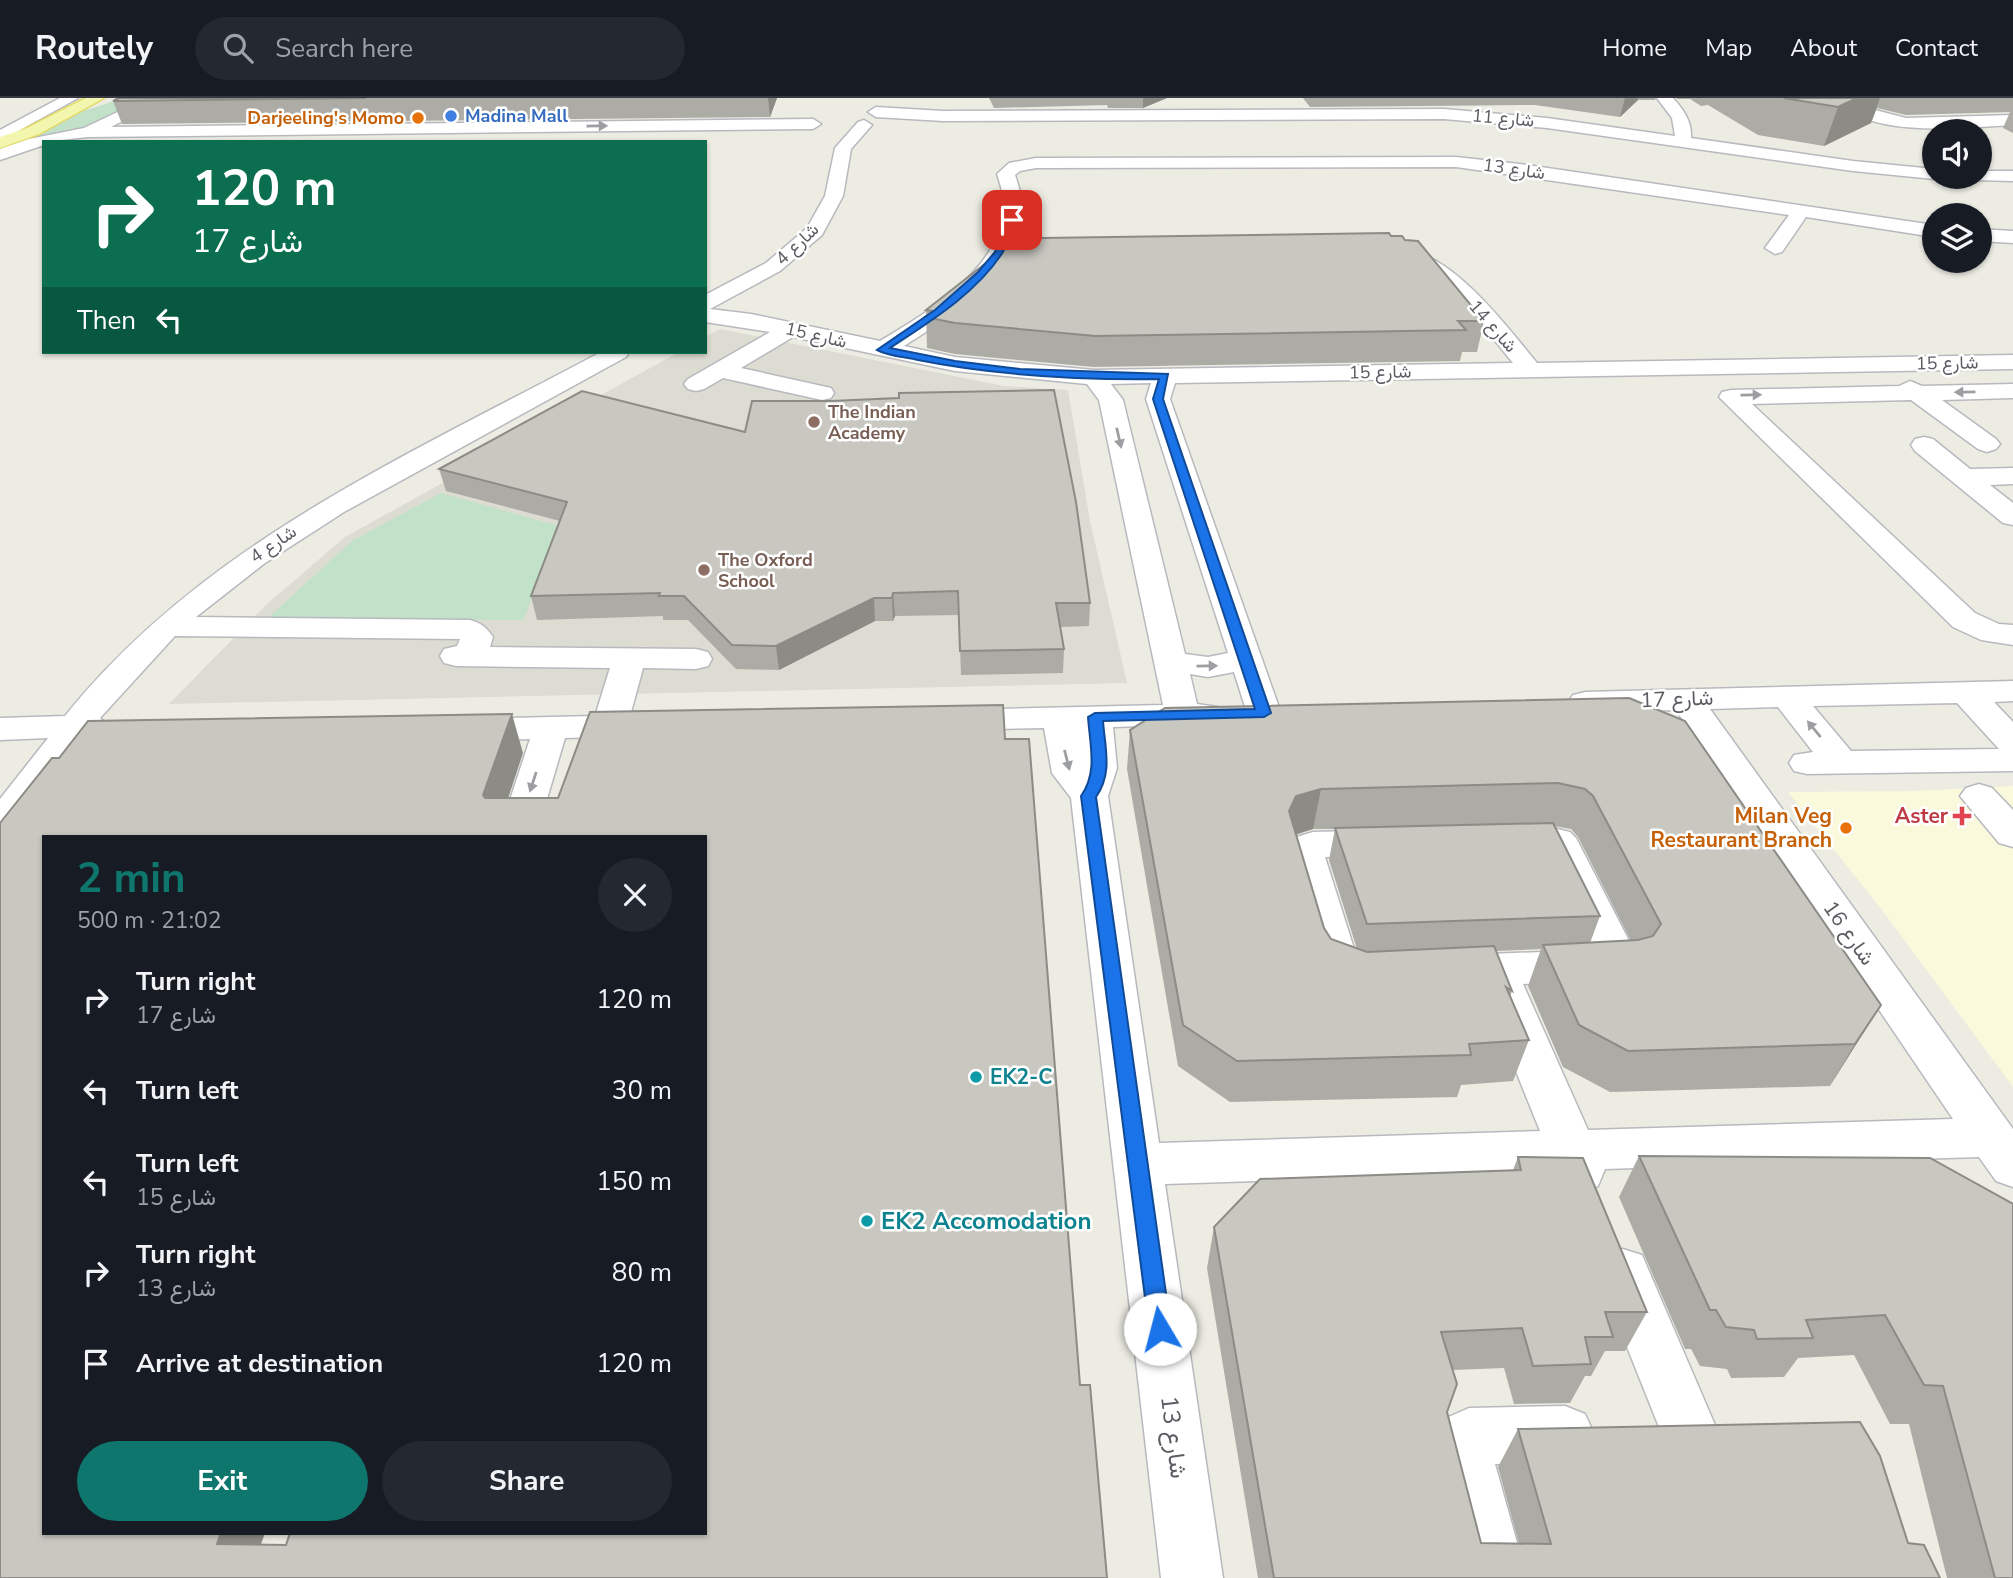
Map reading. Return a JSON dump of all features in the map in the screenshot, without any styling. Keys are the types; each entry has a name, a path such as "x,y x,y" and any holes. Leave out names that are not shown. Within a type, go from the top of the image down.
{"main road":[{"path":"0,123 47,98"},
{"path":"0,143 33,131 97,98"}],"street":[{"path":"0,136 71,98"},
{"path":"88,132 131,111 178,98"},
{"path":"898,98 908,101 935,100"},
{"path":"1664,98 1678,113 1682,134 1922,172"},
{"path":"951,116 953,99"},
{"path":"1843,100 1863,113 1893,120 2013,120"},
{"name":"شارع 11","path":"825,132 867,114 951,116 1176,107 1444,114 1521,120 1665,139 1682,134"},
{"path":"46,140 88,132 545,126 666,126 825,132"},
{"name":"شارع 4","path":"707,304 753,279 803,242 830,207 839,171 825,132"},
{"path":"0,155 42,141"},
{"path":"882,350 938,312 999,253 1012,220 1011,185 1018,175 1027,170 1089,163 1393,160 1407,170 1424,174 1506,180 1795,220 1922,230"},
{"path":"1992,176 2013,176"},
{"path":"1775,248 1795,220"},
{"path":"1992,236 2013,237"},
{"name":"شارع 14","path":"1380,251 1423,261 1438,268 1456,284 1530,369"},
{"path":"999,253 1026,253"},
{"name":"شارع 15","path":"707,306 751,321"},
{"name":"شارع 15","path":"707,315 751,321 882,350 986,369 1094,377 1161,387 1530,369 2013,362"},
{"path":"696,384 790,329"},
{"name":"شارع 4","path":"0,825 127,666 167,626 238,568 301,525 614,354"},
{"path":"1878,364 1986,444"},
{"path":"720,370 822,393"},
{"path":"1094,377 1111,400 1182,714"},
{"path":"922,720 1277,712 1245,660 1161,387 1111,400"},
{"path":"2013,391 1732,396 1964,620 1992,633 2013,635"},
{"path":"1924,445 2013,517"},
{"path":"1964,477 2013,476"},
{"path":"167,626 470,630 477,637 463,656 696,659"},
{"path":"549,835 630,658"},
{"path":"1170,661 1208,667 1245,660"},
{"name":"شارع 17","path":"1550,704 2013,691"},
{"path":"1966,692 2013,743"},
{"path":"1787,696 1824,763 2013,760"},
{"name":"شارع 16","path":"1686,699 2002,1152"},
{"name":"شارع 13","path":"1089,796 1097,785 1100,772 1095,717"},
{"name":"شارع 13","path":"1059,718 1070,773 1089,796 1192,1578"},
{"path":"428,731 663,726"},
{"path":"517,835 551,728"},
{"path":"0,729 68,737 151,736"},
{"path":"1979,796 2013,834"},
{"path":"1545,839 1556,841 1575,872 1620,964 1497,970 1357,975 1344,972 1337,963 1304,848 1313,845 1545,839"},
{"path":"1496,1578 1462,1449 1464,1439 1469,1436 1671,1432 1601,1221 1497,970"},
{"path":"1138,1164 1572,1150 2002,1152"}],"shaded area":[{"path":"124,98 162,98 99,125 31,140 74,114"},
{"name":"The Oxford School","path":"720,329 1004,386 1068,390 1090,521 1127,683 169,704 267,604 345,537 675,354 707,354 707,336"},
{"path":"441,493 562,527 523,620 268,618 352,541"},
{"path":"2013,786 2013,1087 1882,910 1788,792 1914,791"}],"building":[{"path":"119,98 366,98 113,101"},
{"path":"1784,98 1857,98 1838,107"},
{"path":"1389,233 1391,236 1402,236 1405,240 1418,241 1484,321 1458,321 1466,330 1095,336 955,323 925,317 933,311 926,310 1014,241 1041,238"},
{"path":"1054,390 1076,502 1090,603 1056,603 1064,649 960,651 958,591 893,593 892,598 874,598 776,646 732,645 684,596 659,596 660,593 531,596 567,502 439,469 582,391 745,432 752,401 831,401 899,398 899,393"},
{"path":"1629,698 1685,721 1881,1005 1855,1044 1628,1051 1579,1025 1543,945 1638,940 1653,936 1661,924 1593,796 1585,789 1558,783 1321,789 1296,796 1289,811 1324,928 1331,939 1367,952 1494,946 1512,991 1506,987 1529,1040 1469,1044 1471,1055 1237,1061 1183,1025 1130,730 1165,708"},
{"name":"EK2 Accomodation","path":"1003,705 1005,739 1029,739 1080,1385 1090,1385 1107,1578 0,1578 0,823 52,758 59,758 88,721 512,714 483,795 485,798 558,798 590,712"},
{"path":"1553,823 1600,916 1367,924 1335,828"},
{"path":"1639,1156 1930,1158 2013,1204 2013,1578 1995,1578 1943,1386 1924,1385 1885,1315 1806,1320 1813,1338 1757,1339 1754,1330 1726,1327 1716,1310 1710,1310"},
{"path":"1518,1157 1583,1158 1647,1312 1605,1312 1613,1337 1585,1337 1591,1364 1533,1366 1522,1328 1441,1332 1457,1384 1447,1412 1481,1543 1551,1544 1518,1429 1860,1422 1880,1456 1908,1543 1924,1545 1940,1578 1274,1578 1214,1227 1260,1179 1521,1170"}],"place":[{"name":"Madina Mall","path":"451,116"},
{"name":"Darjeeling's Momo","path":"418,118"},
{"name":"The Indian Academy","path":"814,422"},
{"name":"The Oxford School","path":"704,570"},
{"name":"Aster","path":"1962,816"},
{"name":"Milan Veg Restaurant Branch","path":"1846,828"},
{"name":"EK2-C","path":"976,1077"},
{"name":"EK2 Accomodation","path":"867,1221"}],"route":[{"path":"1012,220 999,253 981,273 938,312 882,350 986,369 1094,377 1165,376 1158,399 1264,713 1095,717 1100,772 1097,785 1089,796 1160,1329"}]}
